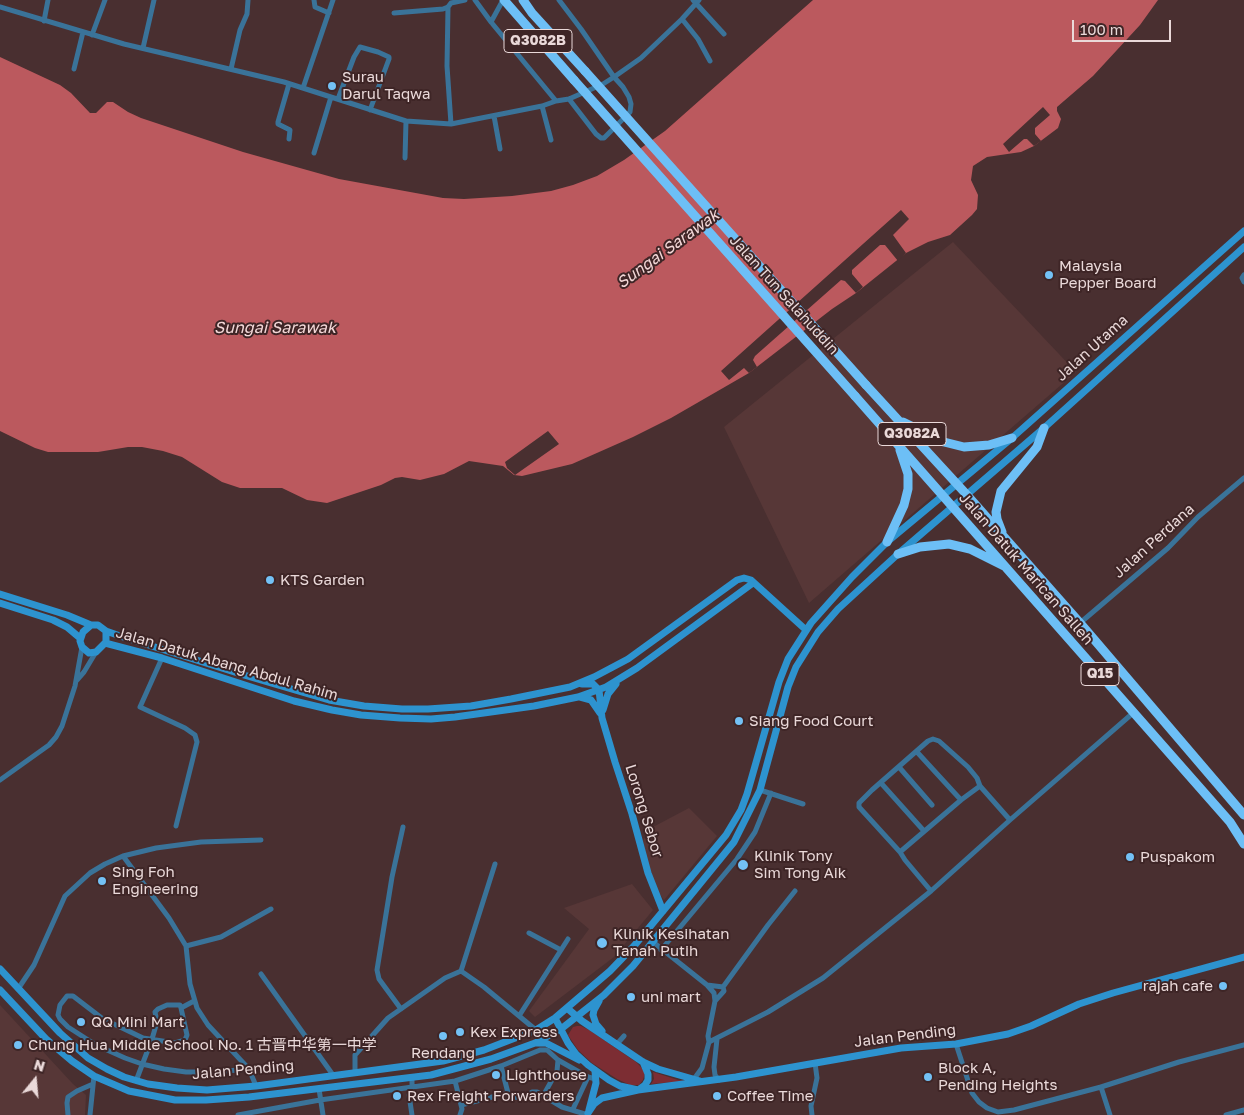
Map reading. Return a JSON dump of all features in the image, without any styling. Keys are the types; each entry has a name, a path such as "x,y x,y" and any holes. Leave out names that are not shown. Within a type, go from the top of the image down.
{"highway":[{"name":"Jalan Tun Salahuddin","path":"504,0 899,447 944,495"},
{"name":"Jalan Tun Salahuddin","path":"522,0 957,484"},
{"path":"898,420 944,442 964,447 989,445 1012,438"},
{"path":"1006,540 997,519 996,512 999,497 1006,484 1037,447 1044,428"},
{"path":"887,542 904,505 908,489 908,474 899,447"},
{"name":"Jalan Datuk Marican Salleh","path":"957,484 1080,623 1244,815"},
{"name":"Jalan Datuk Marican Salleh","path":"944,495 1133,714 1230,822 1244,844"},
{"path":"898,554 920,547 949,544 970,549 1008,568"}],"main road":[{"name":"Jalan Utama","path":"567,1008 610,971 634,946 726,835 741,810 788,659 806,630 852,577 887,542 1012,438 1244,231"},
{"name":"Jalan Utama","path":"604,995 633,966 734,842 760,790 788,687 802,655 818,632 838,609 898,554 1044,428 1244,247"},
{"name":"Jalan Datuk Abang Abdul Rahim","path":"105,643 162,658 294,701 332,710 388,718 431,719 527,707 578,697 599,690 620,679 754,583 744,578 737,580 628,659 576,684 511,700 471,706 402,709 364,706 329,700 106,631"},
{"path":"754,583 806,630"},
{"path":"0,594 67,615 90,625 98,625 106,631 105,643 96,652 89,652 82,647 80,638 67,626 0,603"},
{"path":"80,638 90,625"},
{"path":"602,718 608,694 620,679"},
{"path":"576,684 593,684 599,690 602,718"},
{"path":"578,697 590,700 602,718"},
{"name":"Lorong Sebor","path":"602,718 631,809 648,874 663,910"},
{"name":"Jalan Pending","path":"0,969 56,1029 88,1058 107,1069 148,1084 207,1090 256,1086 443,1060 484,1050 536,1030 567,1008 643,1062 658,1069 706,1082 901,1048 956,1044 1008,1034 1087,1001 1244,957"},
{"name":"Jalan Pending","path":"0,992 46,1039 72,1061 94,1076 129,1091 175,1100 206,1100 319,1089 412,1078 458,1069 535,1043 561,1029 576,1016"},
{"path":"576,1016 604,995"},
{"path":"604,995 594,1010 593,1015 596,1024 607,1037"},
{"path":"554,1018 576,1054 588,1065 593,1076 588,1114"},
{"path":"535,1043 546,1043 588,1065"},
{"path":"638,1090 648,1080 648,1074 643,1062"},
{"path":"593,1076 620,1086 638,1090"},
{"path":"588,1114 594,1104 602,1098 638,1090 706,1082"}],"street":[{"path":"44,21 48,0"},
{"path":"92,35 105,0"},
{"path":"144,48 154,0"},
{"path":"231,69 240,30 247,14 248,0"},
{"path":"314,0 315,7 329,13"},
{"path":"304,88 333,0"},
{"path":"451,124 448,8 451,3 465,0"},
{"path":"475,0 556,101"},
{"path":"491,22 504,0"},
{"path":"559,0 623,87 631,104 630,112 604,138 601,138 569,99"},
{"path":"0,7 92,35 304,88 406,121 451,124 569,99 603,84 641,58 682,19 696,1 724,34"},
{"path":"394,13 448,8"},
{"path":"682,19 698,39 710,61"},
{"path":"74,70 83,32"},
{"path":"338,99 354,57 360,47 378,52 388,57 389,60 370,110"},
{"path":"288,140 290,130 278,124 278,122 289,84"},
{"path":"314,153 330,97"},
{"path":"542,106 551,140"},
{"path":"494,116 500,149"},
{"path":"406,121 406,158"},
{"path":"1244,274 1242,278 1244,282"},
{"name":"Jalan Perdana","path":"1080,623 1168,548 1198,517 1244,478"},
{"path":"0,780 54,740 62,726 76,681 82,647"},
{"path":"76,681 96,652"},
{"path":"162,658 140,707 185,728 195,735 197,742 176,826"},
{"path":"709,1042 768,1012 820,980 931,891 1133,714"},
{"path":"931,891 900,852 858,805 881,783 933,739 939,741 968,767 977,778 980,786 1010,820"},
{"path":"917,752 961,800"},
{"path":"899,768 932,805"},
{"path":"881,783 924,831"},
{"path":"900,852 980,786"},
{"path":"760,790 803,804"},
{"path":"661,950 737,859 754,832 771,793"},
{"path":"401,1009 379,979 376,970 392,877 403,827"},
{"path":"18,989 34,965 65,896 90,873 123,856 156,848 201,842 261,840"},
{"path":"123,856 169,918 186,946 194,1001 199,1012 208,1025 249,1069 256,1086"},
{"path":"355,1072 355,1055 388,1018 445,978 461,971 495,864"},
{"path":"694,1079 702,1068 709,1042 708,1036 716,1001 724,991 723,987 795,891"},
{"path":"186,946 221,936 271,909"},
{"path":"529,933 561,950"},
{"path":"519,1016 568,939"},
{"path":"653,942 707,985 714,993 716,1001"},
{"path":"461,971 484,987 536,1030"},
{"path":"261,974 333,1075"},
{"path":"707,985 723,987"},
{"path":"136,1080 142,1064 152,1039 157,1022 155,1012 158,1008 173,1004 180,1005 187,1035 185,1040 176,1043 152,1039 143,1038 103,1019 73,996 67,996 60,1005 58,1015 64,1023 96,1045 125,1058 142,1064 186,1072 249,1069"},
{"path":"181,1008 194,1001"},
{"path":"56,1029 64,1023"},
{"path":"616,1044 624,1036"},
{"path":"717,1039 714,1067 715,1075 719,1080"},
{"path":"956,1044 972,1093 987,1108 998,1112 1014,1110 1101,1087 1179,1062 1244,1046"},
{"path":"238,1115 320,1100 458,1080 504,1065 540,1050 547,1050 558,1060 593,1076 573,1109"},
{"path":"502,1055 508,1093 512,1097 525,1098 532,1092 537,1092 562,1107 588,1114"},
{"path":"543,1096 557,1071 558,1060"},
{"path":"812,1115 811,1106 817,1078 815,1063"},
{"path":"458,1069 462,1113 460,1115"},
{"path":"90,1115 94,1076"},
{"path":"412,1078 412,1088 409,1094 412,1115"},
{"path":"68,1115 68,1097 93,1084"},
{"path":"1101,1087 1110,1115"},
{"path":"319,1089 323,1115"},
{"path":"461,1105 508,1093"},
{"path":"277,1109 277,1115"},
{"path":"1226,1115 1244,1110"}],"shaded area":[{"path":"953,242 1076,372 809,603 724,427"},
{"path":"689,808 717,836 664,900 652,883 643,841 648,831 653,827"},
{"name":"Klinik Kesihatan Tanah Putih","path":"632,884 653,910 614,957 535,1017 529,1011 589,929 564,908"},
{"name":"Chung Hua Middle School No. 1 古晋中华第一中学","path":"0,1005 73,1084 86,1095 85,1115 0,1115"},
{"path":"577,1026 589,1030 636,1062 645,1073 639,1085 630,1085 617,1079 592,1063 578,1050 568,1035 573,1027"},
{"path":"653,1072 686,1081 651,1084 654,1079"}],"water":[{"name":"Sungai Sarawak","path":"813,0 1158,0 1140,25 1093,76 1057,107 1061,119 1058,128 1034,146 1021,152 987,157 973,166 971,180 978,195 977,209 950,235 928,242 906,253 749,373 671,418 572,464 522,476 514,475 503,466 469,461 444,474 420,480 402,477 395,478 381,485 327,503 307,500 282,488 240,488 222,482 182,457 163,451 142,447 128,447 98,452 48,452 35,448 0,431 0,57 60,85 71,93 90,113 96,113 107,102 113,102 141,118 243,152 339,179 443,198 464,199 512,196 551,191 573,185 597,176 624,160 665,131"}],"pier":[{"path":"1043,107 1050,115 1035,128 1035,134 1041,141 1034,146 1027,139 1024,139 1009,152 1003,144"},
{"path":"901,210 909,219 893,235 906,253 898,261 885,245 880,245 852,270 852,274 863,287 856,293 845,281 841,280 755,356 753,360 757,367 749,373 744,368 729,380 721,371"},
{"path":"548,431 559,444 515,475 507,468 505,462"}],"place":[{"name":"Surau Darul Taqwa","path":"332,86"},
{"name":"Malaysia Pepper Board","path":"1049,275"},
{"name":"KTS Garden","path":"270,580"},
{"name":"Siang Food Court","path":"739,721"},
{"name":"Puspakom","path":"1130,857"},
{"name":"Klinik Tony Sim Tong Aik","path":"743,865"},
{"name":"Sing Foh Engineering","path":"102,881"},
{"name":"Klinik Kesihatan Tanah Putih","path":"602,943"},
{"name":"rajah cafe","path":"1223,986"},
{"name":"uni mart","path":"631,997"},
{"name":"QQ Mini Mart","path":"81,1022"},
{"name":"Kex Express","path":"460,1032"},
{"name":"Rendang","path":"443,1036"},
{"name":"Chung Hua Middle School No. 1 古晋中华第一中学","path":"18,1045"},
{"name":"Lighthouse","path":"496,1075"},
{"name":"Block A, Pending Heights","path":"928,1077"},
{"name":"Rex Freight Forwarders","path":"397,1096"},
{"name":"Coffee Time","path":"717,1096"}]}
